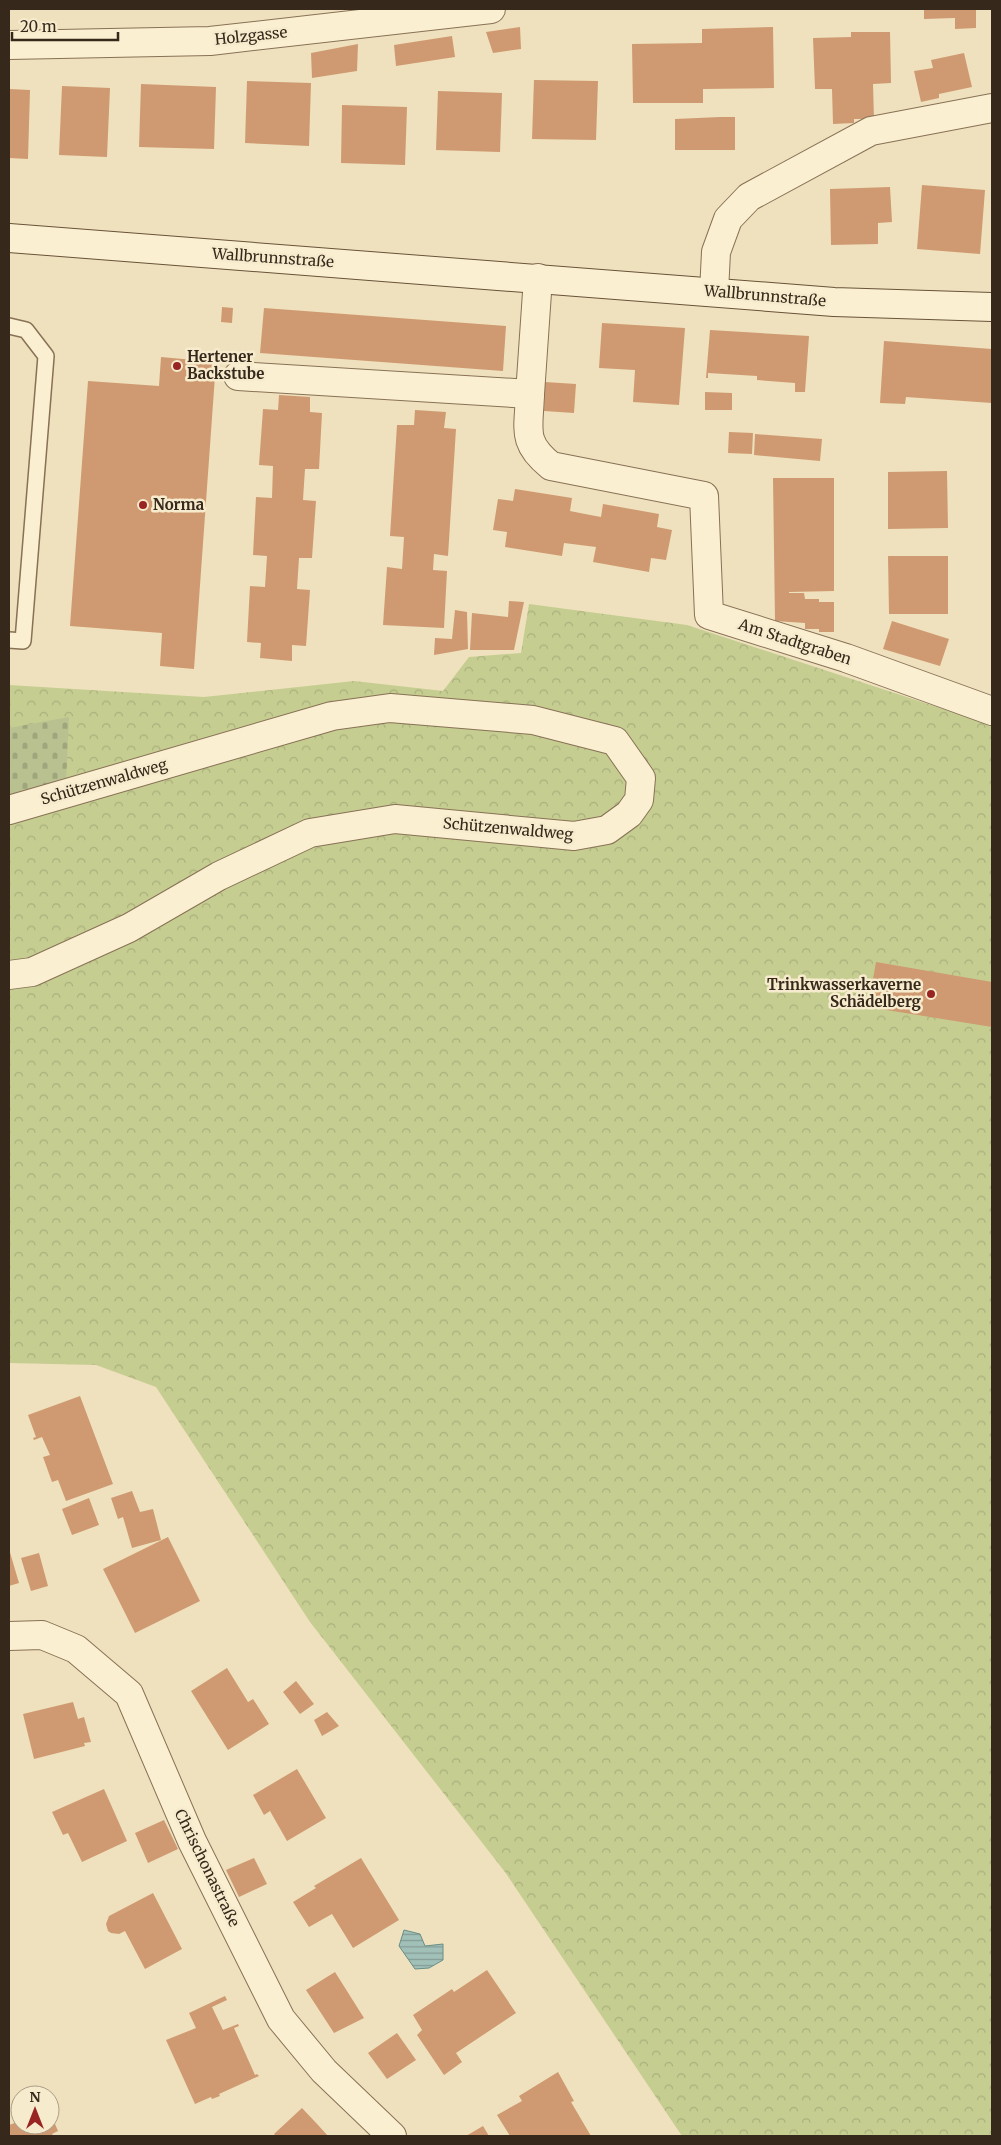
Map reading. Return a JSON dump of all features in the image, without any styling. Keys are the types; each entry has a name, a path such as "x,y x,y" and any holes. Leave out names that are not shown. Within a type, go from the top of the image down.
{"street":[{"name":"Holzgasse","path":"9,45 210,41 315,19 491,9"},
{"path":"714,292 716,252 728,219 749,197 871,131 992,108"},
{"name":"Wallbrunnstraße","path":"9,238 834,302 992,307"},
{"path":"238,376 530,394 538,278"},
{"name":"Am Stadtgraben","path":"530,394 529,440 536,454 550,466 704,496 709,615 846,658 992,711"},
{"name":"Schützenwaldweg","path":"9,810 332,716 390,708 533,720 615,741 641,778 639,800 630,814 607,830 574,836 395,819 310,833 219,876 129,928 32,972 9,975"},
{"name":"Chrischonastraße","path":"9,1636 42,1635 76,1649 129,1694 192,1841 281,2019 324,2071 392,2136"}],"lane":[{"path":"9,326 26,330 46,356 23,641 9,640"}],"green space":[{"path":"529,604 687,625 992,725 992,2136 682,2136 505,1872 310,1622 156,1387 96,1365 9,1363 9,685 204,697 354,681 443,691 469,657 521,653"},
{"path":"69,717 66,784 9,796 9,728"}],"water":[{"path":"404,1930 420,1934 425,1946 443,1944 443,1960 429,1968 415,1969 399,1946"}],"building":[{"path":"924,9 976,9 976,28 955,29 955,18 924,19"},
{"path":"520,27 521,49 493,53 486,32"},
{"path":"773,27 774,88 703,89 703,103 633,103 632,44 702,43 702,29"},
{"path":"851,32 890,32 891,83 873,84 874,119 854,119 854,123 833,124 832,89 815,89 813,38 851,37"},
{"path":"452,36 455,57 396,66 394,45"},
{"path":"358,44 357,71 312,78 311,53"},
{"path":"964,53 972,87 939,94 939,98 921,102 914,71 933,68 931,60"},
{"path":"534,80 598,81 596,140 532,139"},
{"path":"247,81 311,83 309,146 245,143"},
{"path":"141,84 216,87 214,149 139,147"},
{"path":"62,86 110,88 107,157 59,155"},
{"path":"9,89 30,90 28,159 9,158"},
{"path":"438,91 502,93 500,152 436,150"},
{"path":"342,105 407,107 405,165 341,163"},
{"path":"735,117 735,150 675,150 675,119"},
{"path":"922,185 985,190 980,254 917,249"},
{"path":"890,187 892,222 878,223 878,244 831,245 830,189"},
{"path":"222,307 233,308 232,323 221,322"},
{"path":"264,308 506,326 503,371 260,353"},
{"path":"602,323 685,328 679,405 633,402 635,370 599,368"},
{"path":"710,330 809,336 805,392 795,392 795,383 757,380 757,376 708,373 708,378 706,378"},
{"path":"884,341 992,349 992,403 906,397 905,404 880,403"},
{"name":"Norma","path":"161,357 216,362 194,669 160,666 162,633 70,626 88,381 159,386"},
{"path":"545,382 576,384 574,413 544,411"},
{"path":"705,392 732,393 732,410 705,410"},
{"path":"279,395 310,397 310,412 322,413 319,469 305,469 303,500 316,501 312,558 299,558 297,589 310,590 306,646 292,645 292,661 260,658 261,643 247,642 250,586 265,587 267,556 253,555 256,497 272,498 273,466 259,465 263,409 278,410"},
{"path":"415,410 446,412 444,428 456,429 448,556 434,554 433,570 447,571 444,628 383,625 387,567 402,569 404,537 390,536 397,425 414,425"},
{"path":"729,432 753,433 752,454 728,453"},
{"path":"755,434 822,439 820,461 754,455"},
{"path":"947,471 948,528 888,529 888,472"},
{"path":"773,478 834,478 834,591 789,593 804,593 805,599 819,599 819,602 834,602 834,632 819,632 819,629 805,629 805,623 775,621"},
{"path":"515,489 572,498 570,511 601,517 603,504 659,514 657,527 672,530 666,560 651,558 649,572 593,562 596,547 564,543 562,556 505,547 507,532 493,530 498,499 513,501"},
{"path":"888,556 948,556 948,614 889,614"},
{"path":"509,601 524,602 514,650 470,650 472,613 508,617"},
{"path":"455,610 467,612 468,649 434,655 435,638 452,639"},
{"path":"892,621 949,639 940,666 883,649"},
{"name":"Trinkwasserkaverne Schädelberg","path":"876,962 992,982 992,1027 868,1007"},
{"path":"80,1396 113,1484 66,1501 58,1480 52,1482 43,1457 50,1455 42,1437 34,1440 33,1438 36,1437 28,1415"},
{"path":"132,1491 140,1512 153,1509 161,1540 132,1548 123,1517 118,1519 111,1498"},
{"path":"89,1498 99,1525 72,1535 62,1509"},
{"path":"168,1537 200,1601 135,1633 103,1569"},
{"path":"9,1549 19,1583 9,1586"},
{"path":"39,1553 48,1586 31,1591 21,1558"},
{"path":"227,1668 248,1702 253,1699 269,1724 228,1750 191,1691"},
{"path":"296,1681 314,1704 300,1714 283,1692"},
{"path":"73,1702 78,1719 84,1717 91,1742 84,1743 85,1746 34,1759 23,1714"},
{"path":"327,1712 339,1726 322,1736 314,1720"},
{"path":"297,1769 326,1818 287,1841 270,1811 264,1815 253,1795"},
{"path":"104,1789 127,1841 82,1862 68,1833 63,1835 52,1812"},
{"path":"164,1820 178,1849 148,1863 135,1833"},
{"path":"254,1858 267,1884 239,1897 226,1870"},
{"path":"361,1858 399,1920 353,1948 332,1914 309,1927 293,1902 316,1888 314,1886"},
{"path":"153,1893 182,1949 145,1969 125,1931 119,1934 111,1933 108,1931 106,1924 109,1916"},
{"path":"487,1970 516,2013 456,2053 462,2062 444,2075 417,2035 422,2030 413,2015 452,1989 454,1992"},
{"path":"335,1972 364,2018 334,2033 306,1990"},
{"path":"225,1996 227,2000 212,2007 223,2030 238,2024 239,2026 234,2028 255,2075 259,2076 219,2094 220,2096 212,2099 211,2097 195,2104 166,2040 196,2028 189,2013"},
{"path":"397,2033 416,2060 387,2079 368,2053"},
{"path":"558,2072 574,2101 571,2102 591,2136 510,2136 497,2115 522,2101 519,2096"},
{"path":"302,2108 328,2136 276,2136 274,2134"},
{"path":"9,2125 10,2135 54,2136 9,2136"},
{"path":"483,2126 489,2136 466,2136"}],"place":[{"name":"Hertener Backstube","path":"177,366"},
{"name":"Norma","path":"143,505"},
{"name":"Trinkwasserkaverne Schädelberg","path":"931,994"}]}
